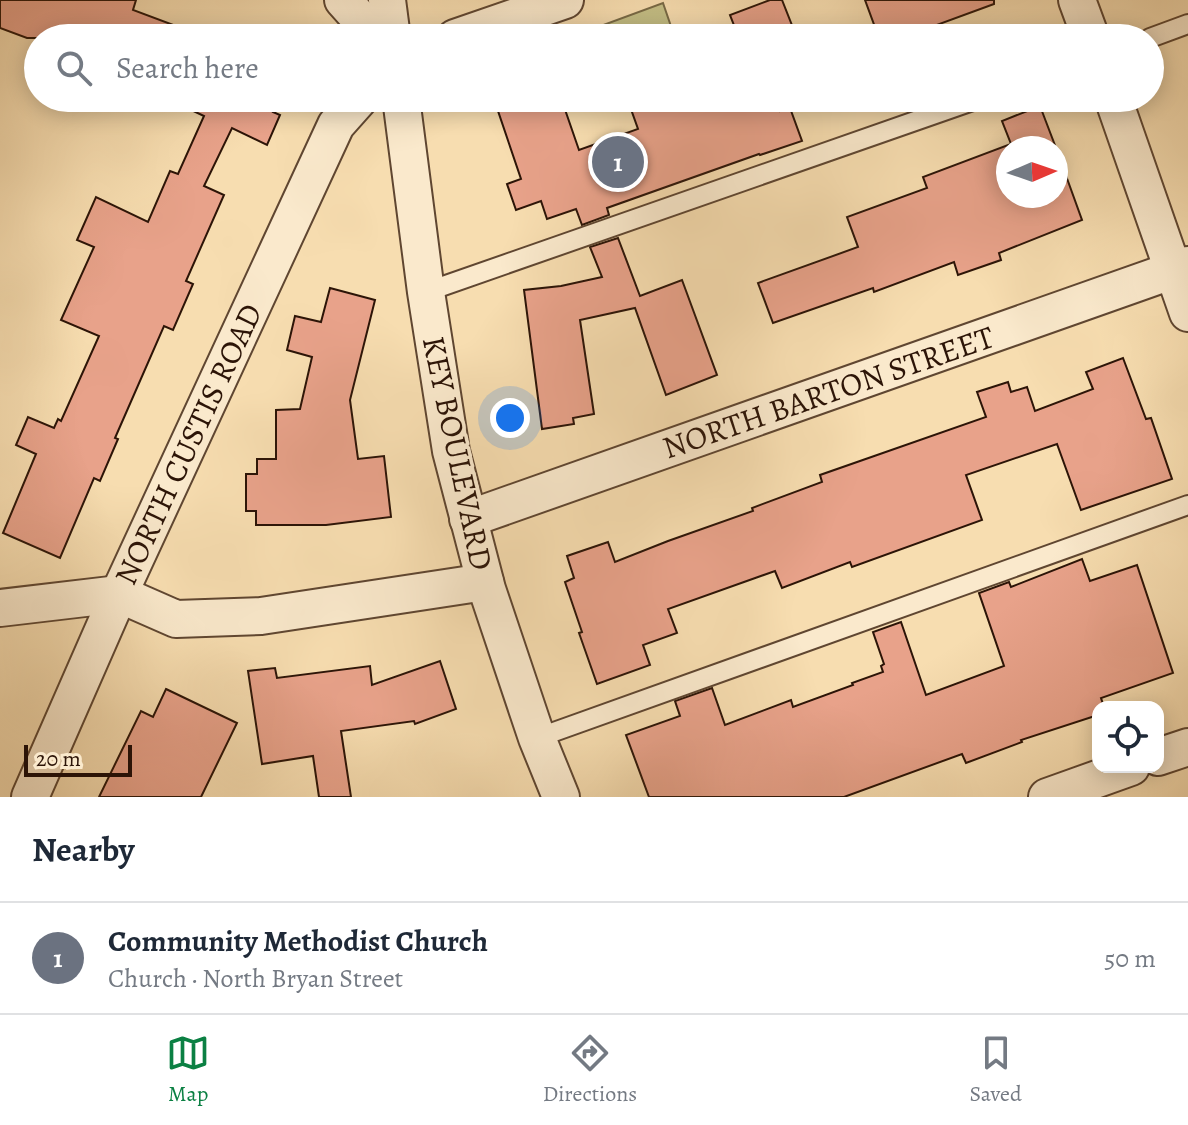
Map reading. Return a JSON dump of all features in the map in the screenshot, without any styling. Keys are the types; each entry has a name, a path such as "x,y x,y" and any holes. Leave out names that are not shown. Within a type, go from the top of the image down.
{"street":[{"path":"343,0 364,24"},
{"path":"387,0 390,24"},
{"path":"496,24 565,0"},
{"path":"1077,0 1086,24"},
{"name":"NORTH CUSTIS ROAD","path":"30,797 119,594 336,125 348,112"},
{"name":"KEY BOULEVARD","path":"403,112 451,451 485,582 537,738 561,797"},
{"path":"1119,112 1180,268 1188,313"},
{"name":"NORTH BARTON STREET","path":"468,519 1180,268"},
{"path":"0,608 119,594 176,619 261,616 485,582"},
{"path":"1164,755 1188,747"},
{"path":"1047,797 1114,773"}],"lane":[{"path":"1164,33 1188,24"},
{"path":"426,292 941,112"},
{"path":"537,738 1188,505"}],"shaded area":[{"path":"663,3 670,24 606,24"}],"building":[{"path":"0,0 136,0 133,10 171,24 24,24 24,37 0,28"},
{"path":"770,0 782,0 791,24 734,24 730,15"},
{"path":"865,0 994,0 994,4 939,24 874,24"},
{"path":"196,112 273,112 280,115 267,145 232,128 204,186 224,195 186,281 193,284 173,330 164,326 115,438 118,439 100,481 94,478 60,558 3,533 36,454 16,445 28,417 54,428 58,419 61,421 99,336 61,320 94,247 77,240 96,197 148,222 170,171 178,174 204,116"},
{"path":"498,112 566,112 579,150 638,129 632,112 791,112 802,141 607,208 609,215 582,225 576,209 547,219 541,201 516,210 507,184 521,179"},
{"path":"1025,112 1042,112 1051,136 1008,136 1002,121"},
{"path":"996,150 996,208 1068,208 1068,181 1082,220 999,253 1001,260 958,275 954,262 874,292 873,288 773,323 758,283 858,247 847,217 927,188 923,177"},
{"path":"618,238 640,296 682,280 717,375 666,395 635,308 580,320 594,414 573,418 574,424 542,429 524,290 602,277 590,247"},
{"path":"330,288 375,300 350,400 358,459 384,456 391,517 326,525 256,525 256,511 246,511 246,474 257,474 257,459 276,459 276,410 300,409 312,357 287,350 295,316 321,322"},
{"path":"1123,358 1146,419 1151,418 1172,479 1081,510 1057,444 966,475 982,520 852,567 850,562 782,588 775,571 668,609 677,633 643,645 650,665 597,684 565,582 574,578 567,556 608,542 615,562 822,482 820,475 986,417 977,392 1008,382 1011,392 1027,387 1035,411 1093,389 1086,372"},
{"path":"1082,559 1090,581 1137,565 1173,673 1101,698 1102,701 1092,701 1092,717 1021,740 966,763 962,754 844,797 649,797 626,735 680,716 675,701 712,688 725,725 791,700 793,707 883,672 881,666 884,664 873,632 901,622 926,695 1004,666 979,593 1009,582 1011,587"},
{"path":"440,661 456,709 415,724 414,721 341,731 351,797 319,797 313,756 262,764 248,671 275,668 277,678 370,666 372,685"},
{"path":"166,689 237,723 201,797 99,797 141,711 153,717"}],"place":[{"name":"Community Methodist Church","path":"618,162"}]}
